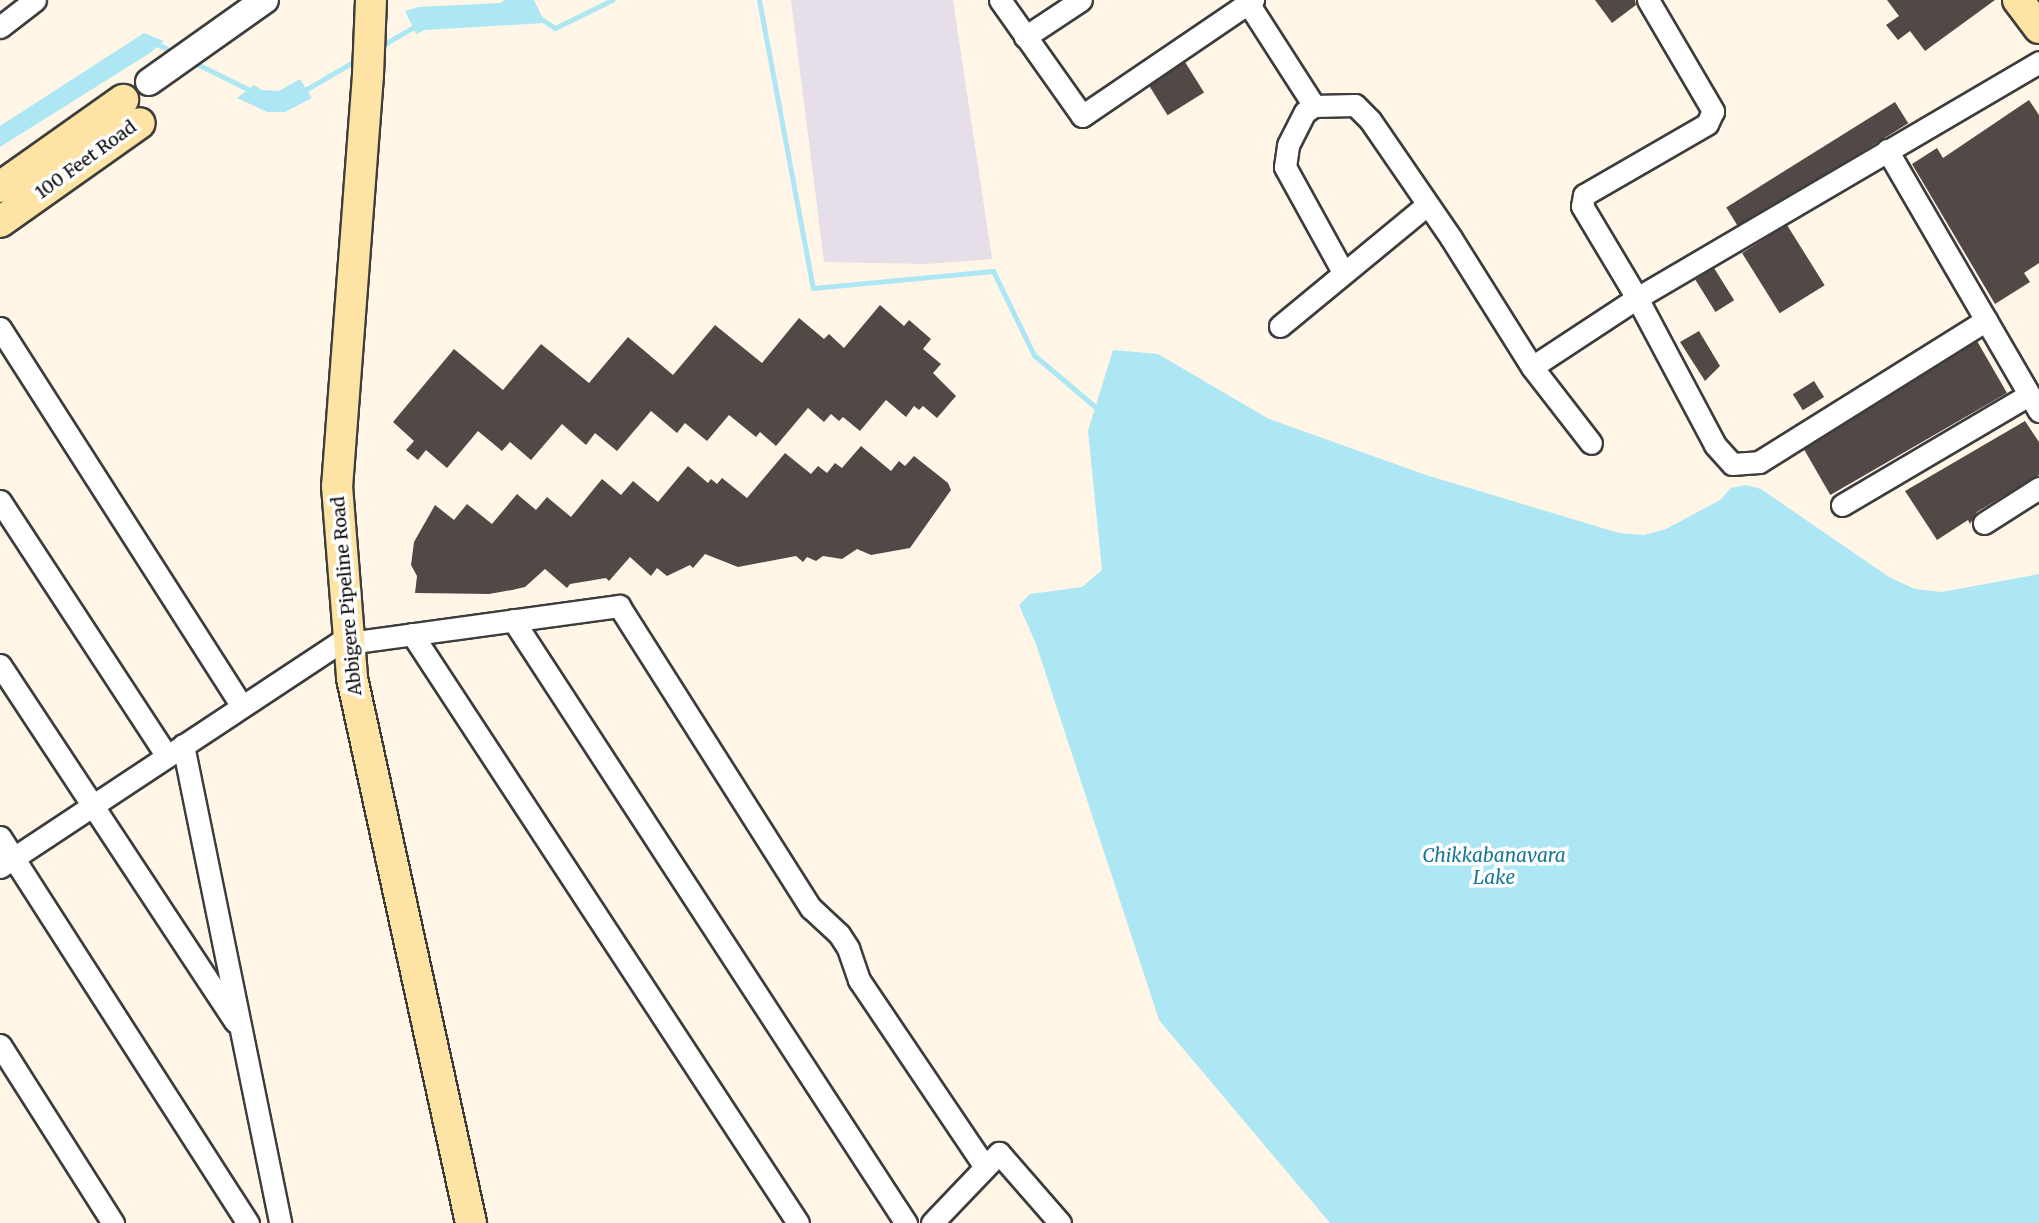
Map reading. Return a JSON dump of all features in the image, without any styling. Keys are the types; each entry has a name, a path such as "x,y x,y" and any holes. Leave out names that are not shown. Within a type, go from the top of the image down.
{"main road":[{"name":"Abbigere Pipeline Road","path":"372,0 337,486 352,678 471,1223"},
{"path":"2018,0 2039,28"},
{"name":"100 Feet Road","path":"0,187 131,112"},
{"name":"100 Feet Road","path":"0,222 131,112"}],"street":[{"path":"0,27 35,0"},
{"name":"100 Feet Road","path":"131,112 149,82 265,0"},
{"path":"1000,0 1082,116 1251,2 1314,106"},
{"path":"1025,37 1081,0"},
{"path":"1648,0 1713,111 1707,124 1584,195 1581,206 1637,298 1715,445 1732,464 1759,462 1986,320"},
{"path":"1532,367 1637,298 2039,62"},
{"path":"1343,272 1285,167 1288,145 1305,112 1314,106 1355,105 1370,120 1451,238 1532,367 1591,443"},
{"path":"1842,505 2034,403 1887,150"},
{"path":"1280,326 1427,205"},
{"path":"0,328 240,703"},
{"path":"1984,523 2039,488"},
{"path":"0,501 175,751 242,1031 280,1223"},
{"path":"7,862 349,639 412,634 619,606 811,908 831,924 844,941 859,981 985,1167"},
{"path":"513,620 906,1223"},
{"path":"412,634 798,1223"},
{"path":"0,665 242,1031"},
{"path":"0,837 7,862 247,1223"},
{"path":"0,1045 113,1223"},
{"path":"937,1221 999,1153 1060,1223"}],"shaded area":[{"path":"791,0 953,0 992,259 926,264 824,262"}],"water":[{"path":"505,0 534,0 545,23 425,30 416,34 405,11 418,7 500,3"},
{"path":"144,33 164,41 150,53 0,147 0,126"},
{"path":"300,79 312,98 285,112 267,112 237,98 254,85 262,90 279,91"},
{"name":"Chikkabanavara Lake","path":"1113,350 1158,354 1269,419 1426,475 1619,533 1644,535 1666,529 1720,500 1731,488 1746,485 1761,489 1889,577 1915,589 1942,592 2039,574 2039,1223 1330,1223 1159,1020 1036,644 1019,605 1030,594 1082,587 1102,570 1088,431"}],"building":[{"path":"1595,0 1635,0 1636,5 1612,23"},
{"path":"1887,0 1995,0 1925,51 1910,31 1898,40 1886,25 1899,16"},
{"path":"1185,62 1204,93 1168,115 1149,85"},
{"path":"2029,100 2039,115 2039,263 2024,273 2030,282 1995,304 1912,164 1937,148 1943,158"},
{"path":"1895,102 1908,123 1739,229 1726,207"},
{"path":"1787,225 1825,285 1780,313 1742,253"},
{"path":"1714,268 1734,300 1715,312 1695,280"},
{"path":"880,305 904,326 909,320 931,339 923,349 941,364 933,373 956,396 937,418 923,406 919,410 914,406 906,417 886,400 860,431 843,417 839,421 831,414 824,422 808,408 776,446 760,432 756,437 729,415 707,441 685,423 677,433 651,411 617,451 595,433 586,445 562,424 531,460 510,442 502,451 478,431 447,468 426,450 418,460 406,450 414,441 393,422 454,349 503,390 541,344 589,383 628,337 673,375 715,325 762,363 799,318 824,339 829,334 844,348"},
{"path":"1699,331 1720,366 1705,381 1680,342"},
{"path":"1977,341 2007,393 1830,495 1800,443"},
{"path":"1814,381 1824,397 1803,410 1793,394"},
{"path":"2025,421 2039,442 2039,475 1977,512 1970,524 1968,520 1937,540 1905,491"},
{"path":"861,446 891,471 899,461 905,466 914,456 948,483 951,490 910,548 871,555 857,549 842,559 823,556 816,561 807,557 803,562 796,556 738,567 705,554 693,568 690,565 667,576 657,568 651,576 630,557 609,581 606,578 570,584 567,588 545,569 525,587 512,590 489,594 415,593 417,576 411,565 414,542 435,505 454,520 467,504 492,524 517,494 536,510 547,497 571,517 602,479 621,495 633,481 658,502 688,466 708,483 711,479 717,484 722,478 747,498 785,453 811,474 818,466 827,473 835,463 842,468"}],"waterway":[{"path":"540,18 555,28 612,0"},
{"path":"759,0 813,288 993,271 1034,355 1100,411"},
{"path":"379,47 419,24"},
{"path":"153,42 176,53"},
{"path":"300,93 358,59"},
{"path":"191,61 254,92"}]}
